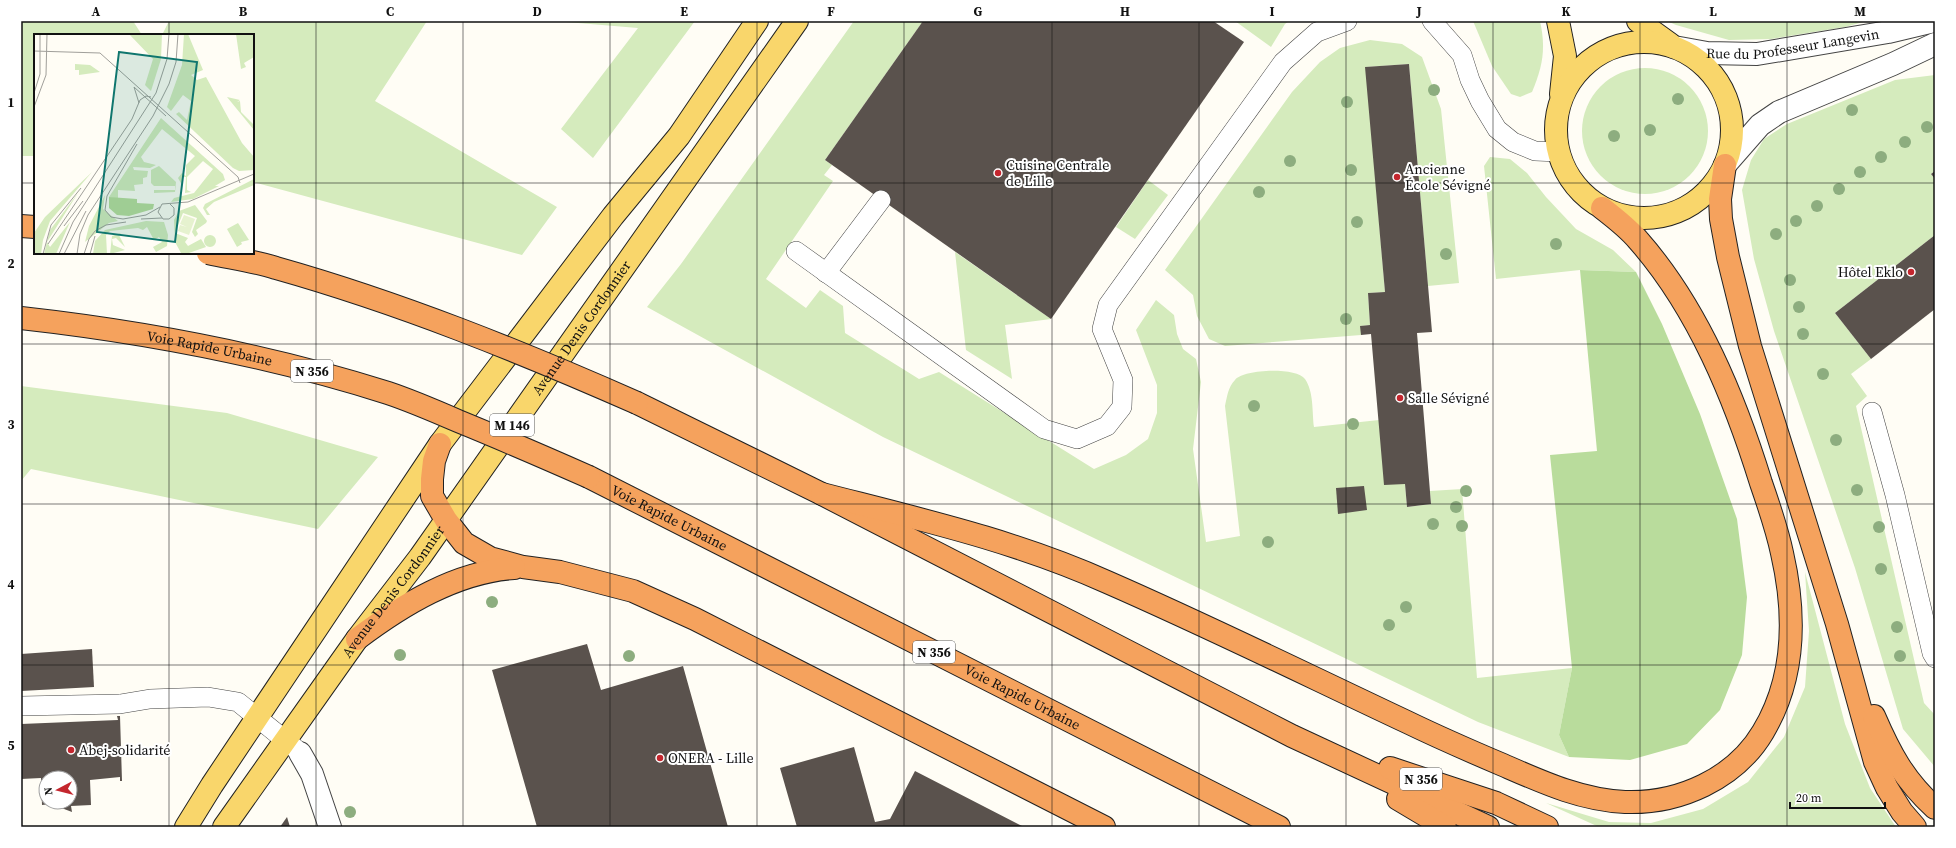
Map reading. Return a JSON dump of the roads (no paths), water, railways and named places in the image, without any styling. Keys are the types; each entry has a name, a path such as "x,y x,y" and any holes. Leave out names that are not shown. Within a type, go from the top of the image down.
{"highway":[{"path":"1725,165 1720,199 1721,219 1736,292 1750,346 1837,624 1875,762 1902,812 1915,827"},
{"path":"822,494 967,531 1034,553 1105,581 1446,741 1555,787 1591,798 1626,802 1652,801 1675,797 1705,785 1727,771 1744,756 1758,740 1772,716 1788,670 1791,647 1787,580 1780,544 1752,453 1734,402 1708,348 1662,269 1637,238 1602,208"},
{"path":"21,226 34,227"},
{"name":"N 356","path":"213,254 275,267 434,319 532,356 637,402 822,494 1292,736 1496,803 1547,827"},
{"name":"Voie Rapide Urbaine","path":"21,318 102,328 215,347 318,373 388,394 426,408 589,477 1279,827"},
{"path":"440,444 434,461 432,496 446,520 464,543 490,558 523,567 560,572 607,583 695,618 1104,827"},
{"path":"357,639 382,620 444,585 498,569 523,567"},
{"path":"1837,624 1890,752 1910,783 1935,808"},
{"path":"1292,736 1446,827"},
{"path":"1292,736 1488,827"}],"main road":[{"path":"186,827 212,785 440,444 613,216 679,136 757,21"},
{"name":"Avenue Denis Cordonnier","path":"224,827 292,746 357,639 420,557 797,21"},
{"path":"1558,21 1565,56 1556,128 1559,152 1563,164 1575,185 1583,194 1602,208 1614,213 1637,218 1649,218 1673,214 1684,209 1704,195 1712,187 1725,165 1732,140 1731,114 1727,101 1715,78 1707,68 1697,60 1674,47 1638,21"},
{"path":"1560,105 1568,88 1579,71 1598,55 1610,49 1635,43 1649,42 1674,47"}],"street":[{"name":"Rue du Professeur Langevin","path":"1674,47 1707,53 1757,54 1888,32 1934,21"},
{"path":"1725,165 1760,124 1779,112 1893,64 1935,44"},
{"path":"292,746 312,774 330,827"}],"lane":[{"path":"796,251 1044,430 1077,439 1107,426 1122,407 1123,380 1102,329 1108,305 1283,62 1317,32 1347,21"},
{"path":"1432,21 1462,55 1477,94 1497,129 1513,142 1535,152 1559,152"},
{"path":"826,273 882,200"},
{"path":"1872,412 1895,495 1932,654 1935,658"},
{"path":"21,706 120,704 150,699 208,697 238,702 292,746"}],"place":[{"name":"Cuisine Centrale de Lille","path":"998,173"},
{"name":"Ancienne École Sévigné","path":"1397,177"},
{"name":"Hôtel Eklo","path":"1911,272"},
{"name":"Salle Sévigné","path":"1400,398"},
{"name":"Abej-solidarité","path":"71,750"},
{"name":"ONERA - Lille","path":"660,758"}]}
